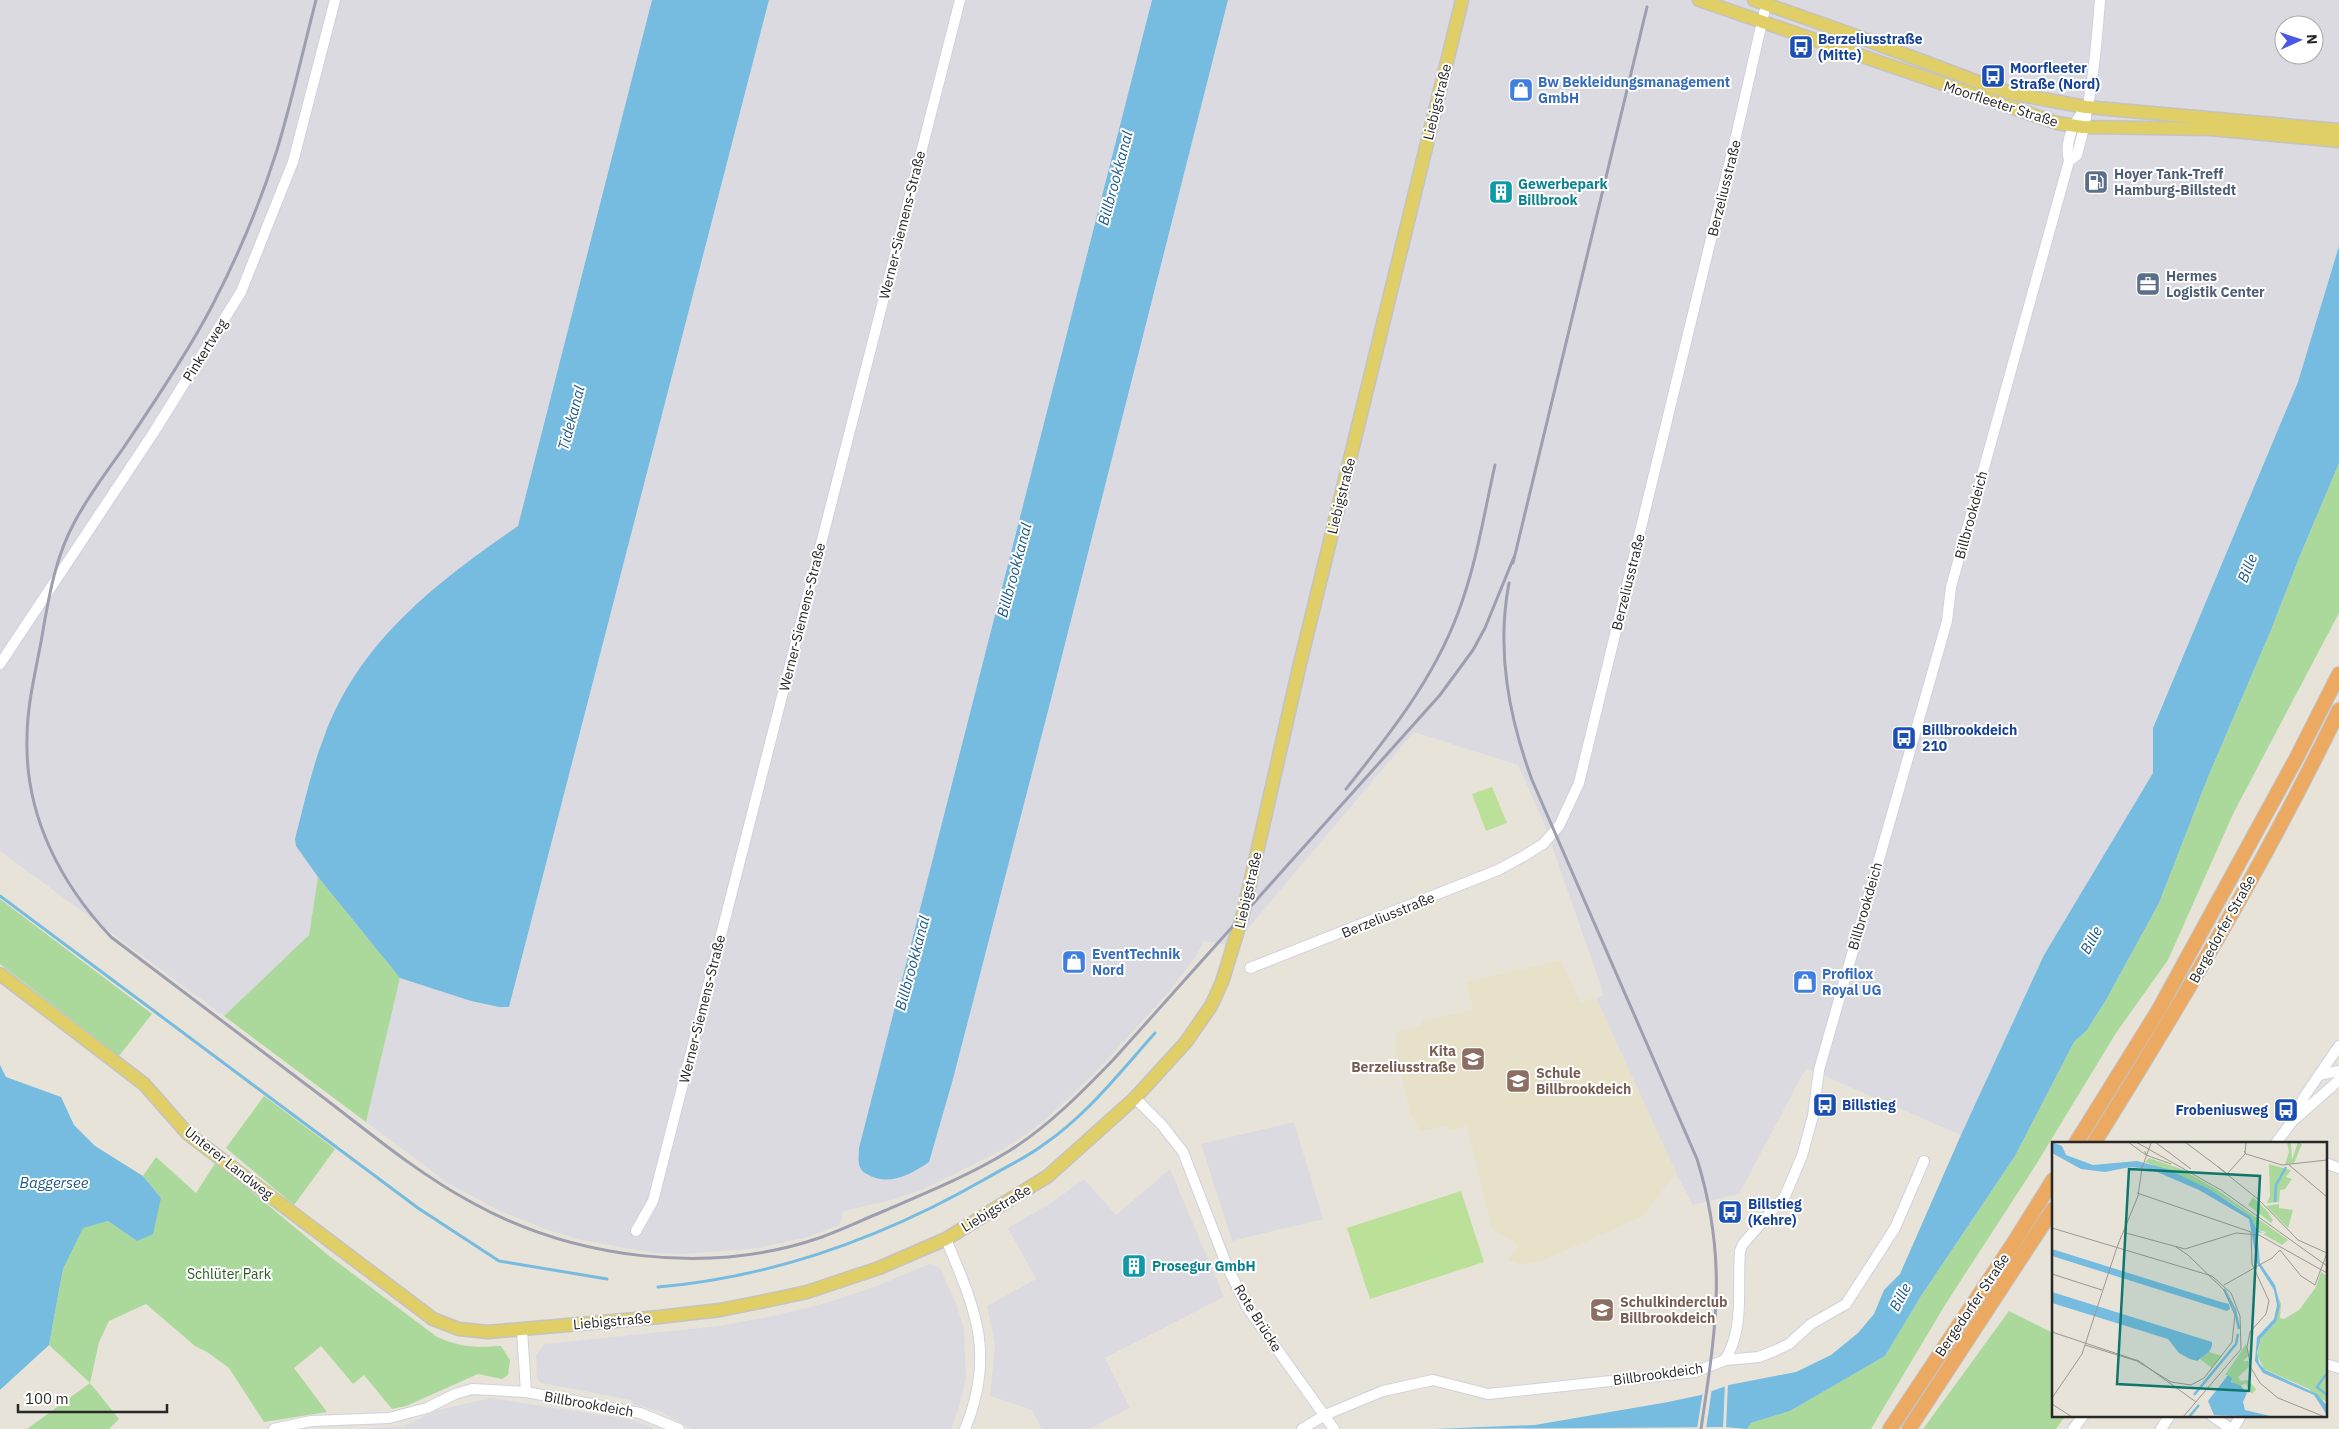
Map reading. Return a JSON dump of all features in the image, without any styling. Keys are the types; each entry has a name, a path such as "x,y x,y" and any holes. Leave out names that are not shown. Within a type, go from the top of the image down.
{"highway":[{"name":"Bergedorfer Straße","path":"2077,1142 2158,1011 2222,896 2339,674"},
{"name":"Bergedorfer Straße","path":"2095,1142 2206,960 2339,710"},
{"path":"2330,729 2339,716"},
{"name":"Bergedorfer Straße","path":"1890,1429 2013,1244 2052,1182"},
{"name":"Bergedorfer Straße","path":"1909,1429 2052,1211"}],"main road":[{"name":"Liebigstraße","path":"472,1331 522,1330 720,1310 765,1302 807,1292 852,1278 946,1239 1048,1176 1135,1098 1174,1056 1197,1027 1219,988 1232,956 1300,664 1462,0"},
{"name":"Moorfleeter Straße","path":"1699,0 1761,23 1840,47 2047,120 2078,126 2316,133"},
{"name":"Moorfleeter Straße","path":"1762,1 1989,86 2034,98 2086,107 2316,133"},
{"path":"2316,133 2339,130"},
{"path":"2316,133 2339,141"},
{"name":"Unterer Landweg","path":"0,974 144,1084 188,1134 433,1319 453,1327 472,1331"}],"street":[{"name":"Pinkertweg","path":"0,664 154,432 241,292 294,162 335,0"},
{"name":"Werner-Siemens-Straße","path":"636,1231 653,1201 960,0"},
{"name":"Billbrookdeich","path":"1302,1429 1325,1415 1383,1391 1432,1380 1488,1394 1695,1372 1726,1360 1736,1335 1740,1251 1743,1244 1785,1196 1802,1156 1816,1104 1819,1070 1947,621 1951,587 2069,161 2077,155 2078,126 2086,107 2095,55 2100,0"},
{"name":"Berzeliusstraße","path":"1250,968 1498,870 1543,844 1559,826 1579,783 1735,142 1761,23 1762,1"},
{"path":"2277,1142 2294,1119 2304,1097 2339,1046"},
{"path":"2319,1074 2339,1070"},
{"path":"2294,1119 2339,1080"},
{"path":"2327,1092 2339,1089"},
{"name":"Rote Brücke","path":"1135,1098 1162,1125 1183,1152 1227,1266 1247,1307 1334,1429"},
{"path":"1726,1360 1759,1357 1782,1348 1812,1324 1846,1304 1895,1228 1924,1161"},
{"path":"2326,1163 2339,1168"},
{"path":"946,1239 975,1313 980,1342 979,1387 965,1429"},
{"path":"522,1330 526,1392"},
{"path":"2326,1364 2339,1368"},
{"name":"Billbrookdeich","path":"274,1429 311,1421 389,1418 427,1408 455,1394 472,1389 526,1392 640,1413 679,1429"},
{"path":"2073,1429 2083,1416"},
{"path":"2161,1429 2169,1416"},
{"path":"2212,1416 2232,1429 2240,1416"}],"shaded area":[{"path":"0,0 652,0 518,526 477,554 400,620 350,683 324,736 312,773 296,846 318,877 309,935 224,1016 0,851"},
{"path":"769,0 1152,0 859,1148 866,1175 880,1180 895,1179 953,1079 1228,0 2339,0 2339,246 2298,382 2153,727 2154,773 2044,955 1961,1135 1806,1068 1739,1194 1693,1205 1676,1173 1596,998 1604,995 1545,826 1518,765 1414,732 1233,946 1204,941 1195,958 1167,994 1093,1075 1042,1123 1002,1150 922,1190 884,1202 843,1211 840,1225 808,1237 758,1248 687,1254 653,1253 582,1240 548,1230 498,1210 449,1184 366,1122 400,978 471,1001 499,1007 509,1006"},
{"name":"Schule Billbrookdeich","path":"1561,960 1580,1002 1596,998 1676,1173 1643,1216 1544,1260 1520,1265 1507,1260 1518,1247 1516,1243 1492,1230 1467,1126 1450,1130 1445,1126 1420,1131 1410,1113 1395,1048 1397,1031 1422,1026 1422,1021 1473,1010 1467,982"},
{"path":"1294,1122 1323,1219 1232,1241 1201,1144"},
{"path":"1170,1169 1224,1297 1105,1358 1130,1408 1089,1429 1042,1429 1032,1410 990,1396 995,1346 987,1306 1036,1279 1008,1228 1051,1203 1084,1179 1116,1215"},
{"path":"929,1264 940,1268 957,1306 964,1328 966,1379 951,1429 691,1429 662,1412 633,1404 632,1400 541,1383 537,1378 536,1355 545,1344 719,1326 778,1315 829,1302 877,1286"},
{"path":"491,1398 633,1420 656,1429 354,1429 404,1426 438,1410"}],"green space":[{"path":"2339,463 2339,613 2234,812 2168,960 2116,1033 2037,1163 1945,1305 1871,1429 1747,1429 1751,1423 1790,1411 1885,1356 1921,1296 2015,1156 2074,1042 2087,1030 2106,1000 2159,903 2208,777 2271,630"},
{"path":"1492,787 1507,823 1486,831 1472,794"},
{"path":"318,877 400,978 366,1122 224,1016 309,935"},
{"path":"0,899 152,1014 119,1056 0,964"},
{"path":"264,1096 335,1149 294,1205 226,1148"},
{"name":"Schlüter Park","path":"156,1157 196,1193 216,1162 328,1255 437,1337 468,1346 501,1346 510,1360 508,1375 502,1379 478,1374 406,1406 392,1409 364,1375 353,1384 321,1346 294,1368 327,1412 264,1422 229,1368 195,1346 146,1304 109,1321 99,1342 90,1383 49,1345 63,1269 83,1227 108,1221 137,1241 161,1198 143,1176"},
{"path":"1461,1191 1484,1262 1370,1299 1347,1228"},
{"path":"2009,1311 2052,1332 2052,1416 2065,1416 2056,1429 1923,1429"},
{"path":"90,1383 119,1419 109,1429 27,1429"}],"water":[{"name":"Tidekanal","path":"652,0 769,0 509,1007 499,1007 471,1001 400,978 318,877 296,846 295,839 319,749 339,702 358,671 404,616 430,592 458,569 518,526"},
{"name":"Billbrookkanal","path":"1152,0 1228,0 1050,703 953,1079 929,1162 902,1177 888,1180 880,1179 868,1175 861,1169 859,1148"},
{"name":"Bille","path":"2339,246 2339,463 2271,630 2208,777 2159,903 2106,1000 2087,1030 2074,1042 2015,1156 1921,1296 1885,1356 1790,1411 1751,1423 1747,1429 1725,1427 1434,1429 1535,1425 1668,1402 1701,1395 1729,1385 1796,1372 1831,1355 1858,1333 1874,1314 1884,1290 1900,1274 1961,1135 2044,955 2153,773 2153,728 2298,382"},
{"name":"Baggersee","path":"0,1065 6,1077 61,1097 74,1125 95,1146 143,1176 161,1198 153,1234 137,1241 108,1221 83,1228 63,1269 49,1345 0,1390"}],"pier":[{"path":"1728,1382 1726,1429 1723,1429 1725,1383"},
{"path":"1712,1388 1706,1429 1697,1429 1703,1391"}],"waterway":[{"path":"0,896 418,1208 499,1261 607,1279"},
{"path":"658,1287 702,1282 745,1274 787,1263 869,1235 949,1199 1030,1154 1059,1133 1089,1107 1155,1033"}],"railway":[{"path":"316,0 277,150 256,210 231,268 192,343 157,398 96,486 74,523 61,552 49,597 28,714 28,767 32,794 39,821 61,871 76,894 111,937 414,1166 471,1202 511,1221 553,1237 597,1248 642,1256 687,1258 732,1256 776,1250 827,1235 948,1183 1009,1151 1051,1120 1114,1059 1440,695 1473,650 1485,628 1514,557"},
{"path":"1513,563 1647,7"},
{"path":"1346,789 1409,706 1448,638 1470,577 1495,465"},
{"path":"1509,583 1505,608 1504,659 1511,708 1524,756 1532,780 1697,1159 1707,1195 1713,1229 1716,1294 1711,1358 1701,1429"}],"place":[{"name":"Berzeliusstraße (Mitte)","path":"1801,47"},
{"name":"Moorfleeter Straße (Nord)","path":"1993,76"},
{"name":"Bw Bekleidungsmanagement GmbH","path":"1521,90"},
{"name":"Hoyer Tank-Treff Hamburg-Billstedt","path":"2096,182"},
{"name":"Gewerbepark Billbrook","path":"1501,192"},
{"name":"Hermes Logistik Center","path":"2148,284"},
{"name":"Billbrookdeich 210","path":"1904,738"},
{"name":"EventTechnik Nord","path":"1074,962"},
{"name":"Profilox Royal UG","path":"1805,982"},
{"name":"Kita Berzeliusstraße","path":"1473,1059"},
{"name":"Schule Billbrookdeich","path":"1518,1081"},
{"name":"Billstieg","path":"1825,1105"},
{"name":"Frobeniusweg","path":"2286,1110"},
{"name":"Billstieg (Kehre)","path":"1730,1212"},
{"name":"Prosegur GmbH","path":"1134,1266"},
{"name":"Schulkinderclub Billbrookdeich","path":"1602,1310"}]}
